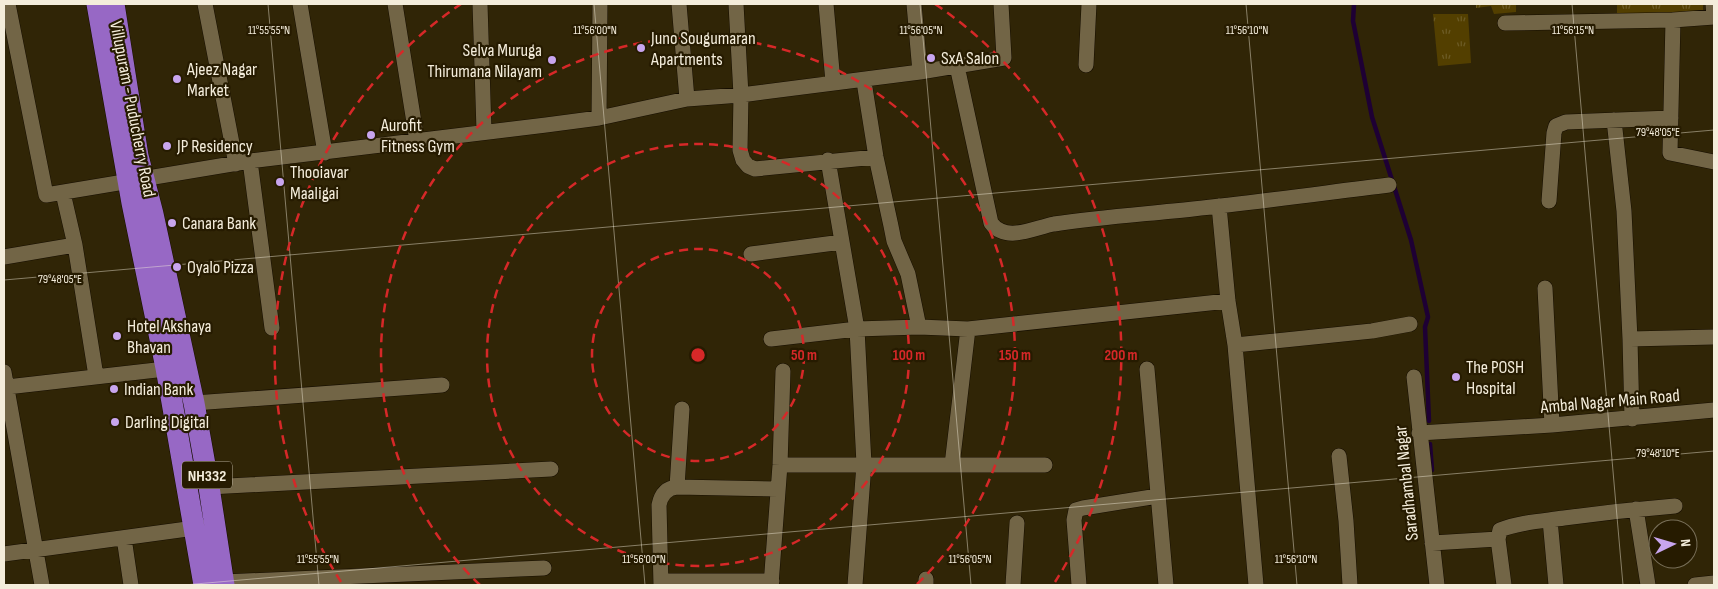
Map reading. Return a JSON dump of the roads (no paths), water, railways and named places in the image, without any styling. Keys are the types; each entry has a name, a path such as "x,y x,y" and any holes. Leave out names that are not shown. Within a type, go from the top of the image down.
{"highway":[{"name":"Villupuram - Puducherry Road","path":"97,4 137,181 153,214 176,367"},
{"name":"Villupuram - Puducherry Road","path":"114,4 138,156 137,181 132,203 176,367"},
{"name":"NH332","path":"176,367 194,403 209,487 204,527 217,584"},
{"path":"176,367 204,527"}],"street":[{"path":"8,4 46,196 243,162 599,118 687,99 741,95 920,72 1004,58 1001,4"},
{"path":"205,4 243,162 272,328"},
{"path":"300,4 324,153"},
{"path":"395,4 417,141"},
{"path":"480,4 484,132"},
{"path":"599,118 600,4"},
{"path":"679,4 687,99"},
{"path":"736,4 741,95 740,150 742,160 748,166 755,169 828,160 876,157"},
{"path":"826,4 833,82"},
{"path":"914,4 920,72"},
{"path":"1086,65 1089,4"},
{"path":"1505,23 1674,20 1714,17 1713,4"},
{"path":"1674,20 1670,152 1714,162"},
{"path":"957,66 990,223 996,230 1004,233 1014,233 1053,224 1108,217 1389,186"},
{"path":"865,88 876,157 892,234 908,274 919,327"},
{"path":"1549,201 1556,126 1566,122 1671,118"},
{"path":"1614,120 1624,211 1632,419"},
{"path":"828,160 857,329 864,464 855,585"},
{"path":"63,193 75,245 96,376"},
{"path":"1219,206 1256,585"},
{"path":"751,254 842,242"},
{"path":"4,258 75,245"},
{"path":"1545,288 1552,425"},
{"path":"771,339 857,329 919,327 968,329 1228,301"},
{"path":"1234,345 1372,331 1410,324"},
{"path":"952,465 968,329"},
{"path":"1630,339 1714,337"},
{"path":"7,387 176,367"},
{"path":"1147,369 1166,585"},
{"path":"778,489 677,487 664,492 659,505 661,583 772,583 780,465 783,371"},
{"path":"4,372 42,585"},
{"name":"Saradhambal Nagar","path":"1414,377 1437,585"},
{"path":"194,403 442,386"},
{"path":"677,487 682,409"},
{"name":"Ambal Nagar Main Road","path":"1419,433 1632,419 1714,410"},
{"path":"1339,456 1350,585"},
{"path":"780,465 1045,465"},
{"path":"209,487 550,469"},
{"path":"1079,585 1074,520 1076,510 1158,496"},
{"path":"1504,585 1498,539 1500,530 1511,526 1550,520 1675,506"},
{"path":"1636,509 1648,585"},
{"path":"1550,520 1556,585"},
{"path":"1013,585 1017,523"},
{"path":"4,554 204,527"},
{"path":"124,538 131,585"},
{"path":"1432,543 1498,539"},
{"path":"217,584 412,580 544,568"},
{"path":"1696,585 1714,583"}],"waterway":[{"path":"1354,4 1353,21 1372,117 1411,240 1428,317 1425,327 1429,421"},
{"path":"1430,444 1432,470"}],"place":[{"name":"Juno Sougumaran Apartments","path":"641,48"},
{"name":"SxA Salon","path":"931,58"},
{"name":"Selva Muruga Thirumana Nilayam","path":"552,60"},
{"name":"Ajeez Nagar Market","path":"177,79"},
{"name":"Aurofit Fitness Gym","path":"371,135"},
{"name":"JP Residency","path":"167,146"},
{"name":"Thooiavar Maaligai","path":"280,182"},
{"name":"Canara Bank","path":"172,223"},
{"name":"Oyalo Pizza","path":"177,267"},
{"name":"Hotel Akshaya Bhavan","path":"117,336"},
{"name":"The POSH Hospital","path":"1456,377"},
{"name":"Indian Bank","path":"114,389"},
{"name":"Darling Digital","path":"115,422"}]}
